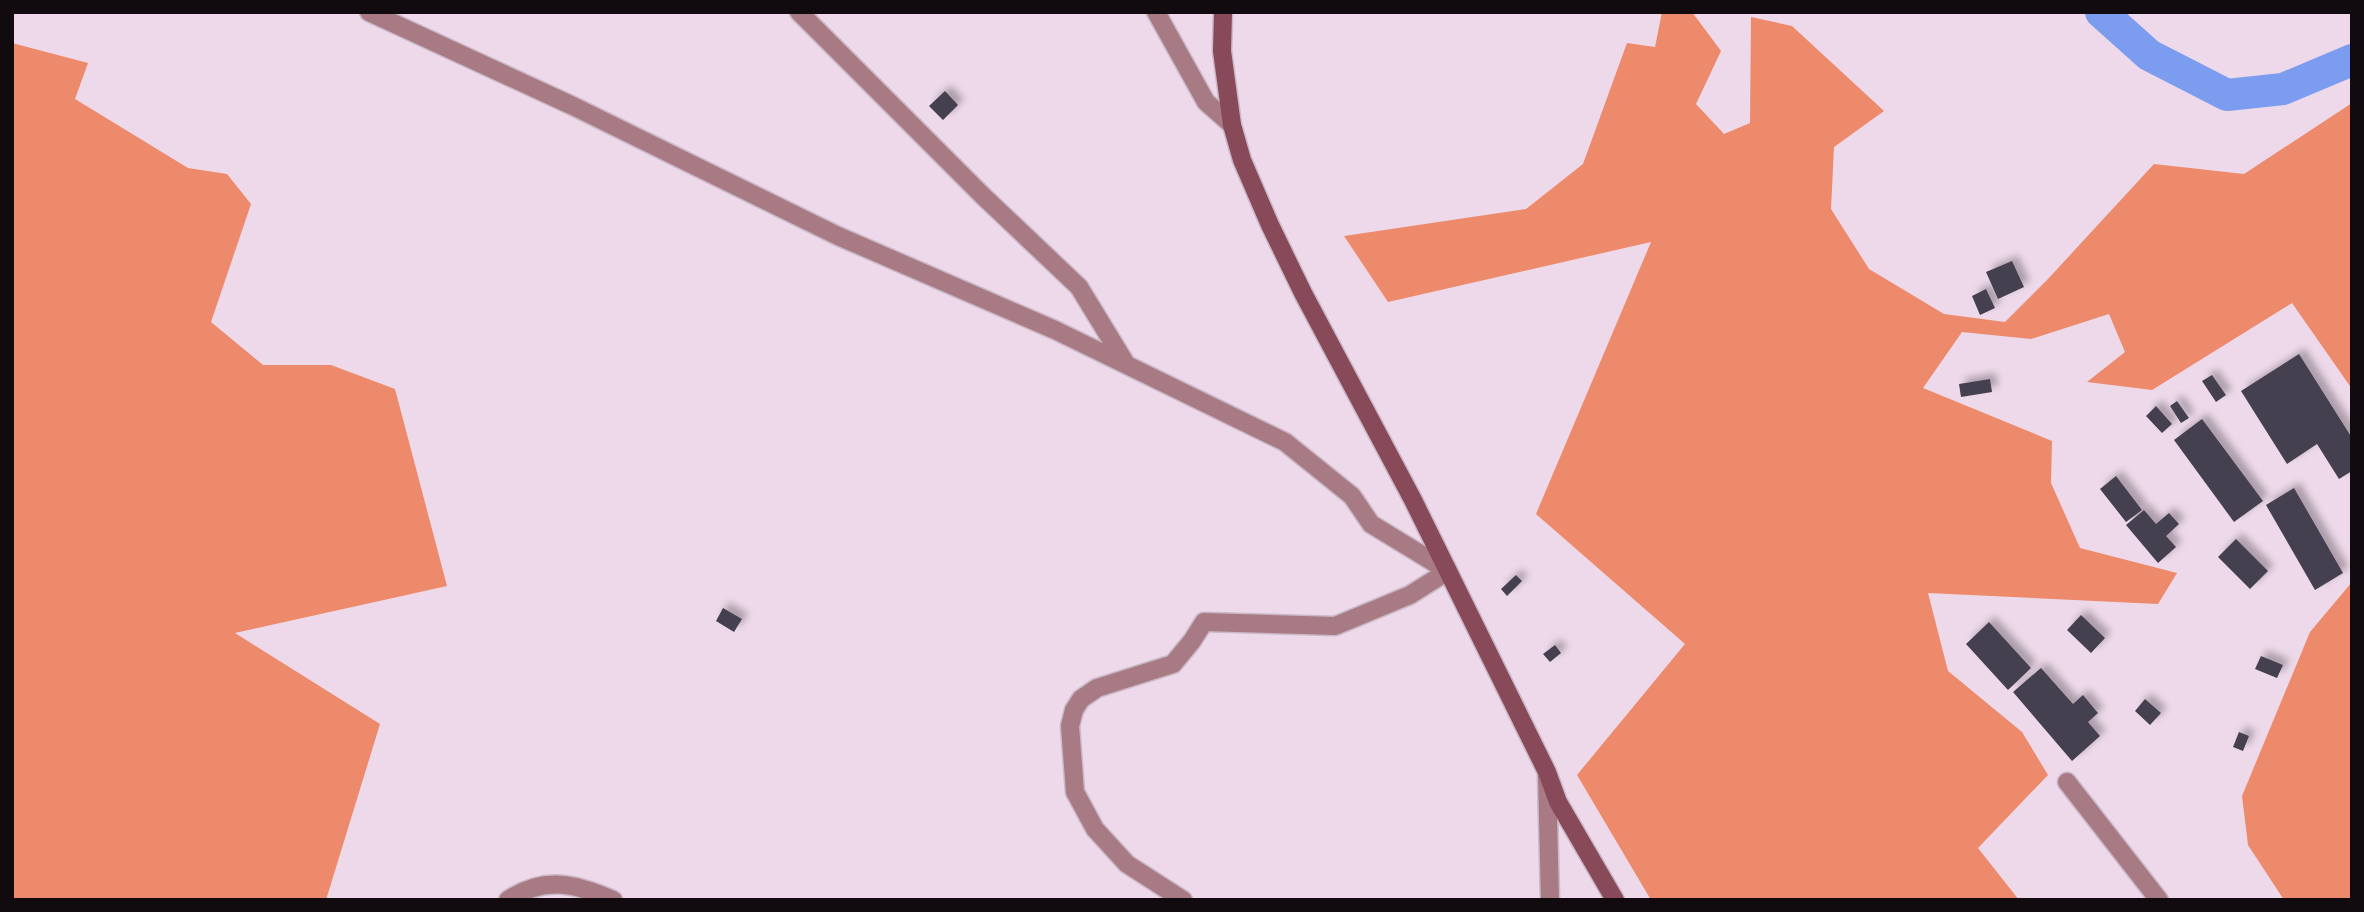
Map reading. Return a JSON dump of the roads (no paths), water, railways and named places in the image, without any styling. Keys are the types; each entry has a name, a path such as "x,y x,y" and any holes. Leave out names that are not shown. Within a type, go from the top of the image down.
{"main road":[{"path":"1223,12 1222,51 1232,125 1242,160 1281,248 1448,571 1547,772 1558,802 1615,900"}],"street":[{"path":"369,12 573,106 838,236 1126,363 1285,442 1352,496 1371,524 1448,571 1410,595 1335,626 1203,622 1173,664 1097,688 1081,699 1074,710 1070,726 1075,792 1095,829 1128,864 1183,900"},
{"path":"799,12 982,195 1079,287 1126,363"},
{"path":"1156,12 1206,102 1232,125"},
{"path":"1547,772 1550,900"},
{"path":"2067,782 2159,900"},
{"path":"508,900 523,889 547,883 564,884 613,900"}],"waterway":[{"path":"2101,12 2149,55 2227,95 2283,89 2352,60"}]}
